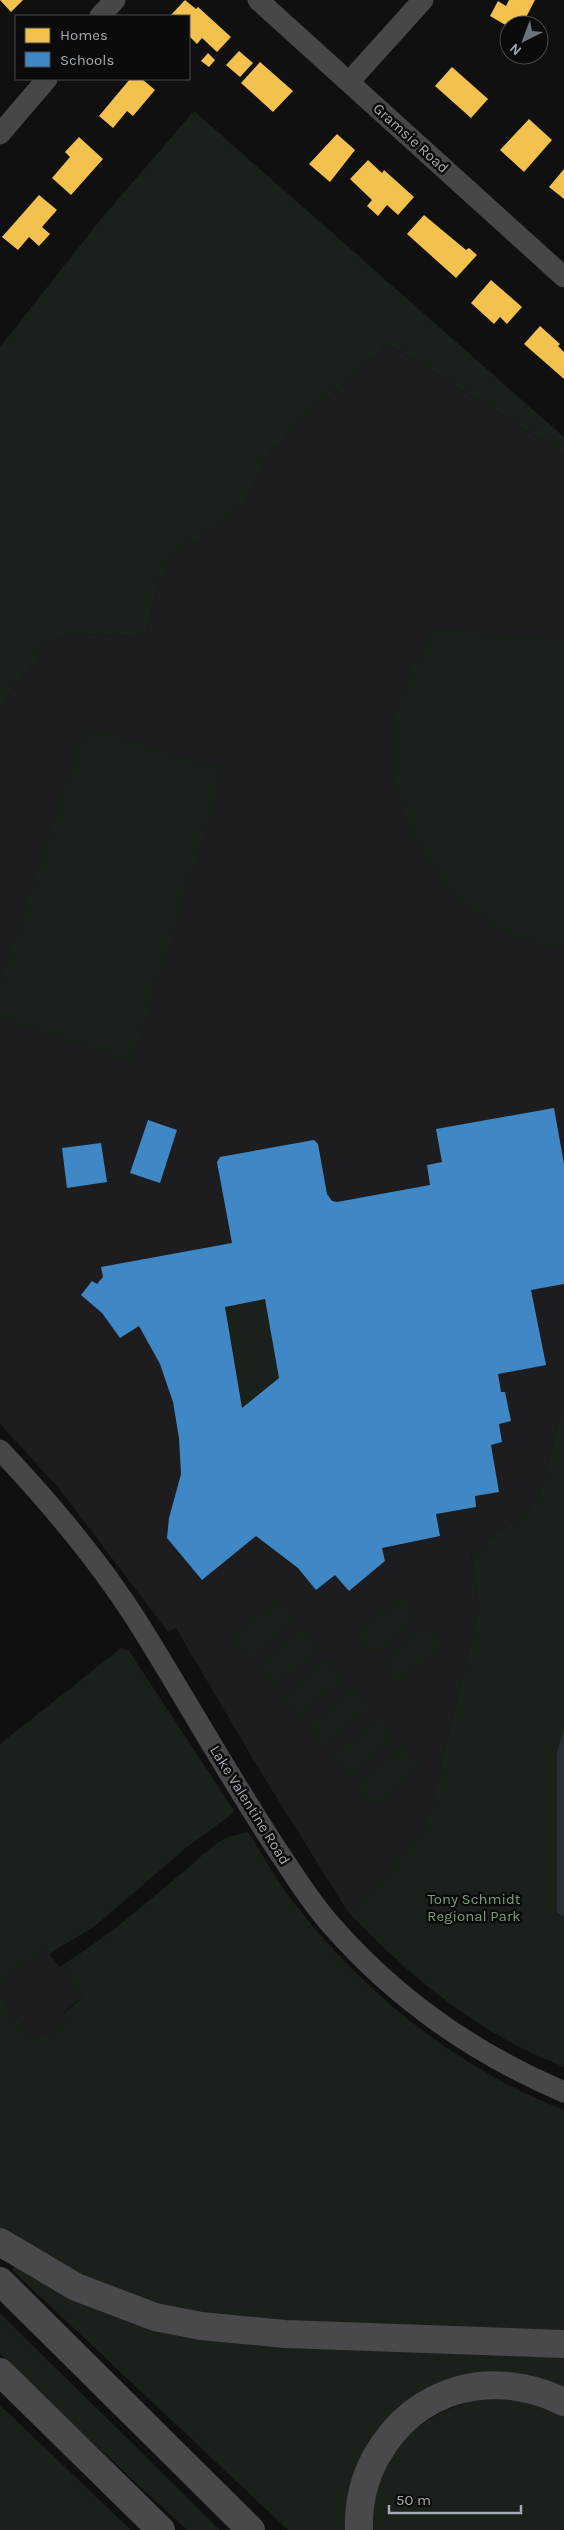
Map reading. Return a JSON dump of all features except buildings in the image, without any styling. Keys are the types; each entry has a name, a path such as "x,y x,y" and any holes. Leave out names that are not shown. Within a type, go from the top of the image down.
{"highway":[{"path":"0,2242 76,2287 147,2314 201,2326 285,2334 564,2344"},
{"path":"0,2282 251,2530"},
{"path":"0,2372 161,2530"},
{"path":"359,2530 360,2500 374,2462 396,2429 423,2406 456,2391 488,2385 530,2388 564,2402"}],"street":[{"path":"101,15 115,0"},
{"name":"Gramsie Road","path":"258,0 564,277"},
{"path":"350,82 423,0"},
{"path":"0,134 46,80"},
{"name":"Lake Valentine Road","path":"0,1450 53,1508 128,1607 252,1812 330,1924 380,1976 430,2017 505,2064 564,2092"}],"shaded area":[{"path":"388,344 564,454 564,1400 539,1495 530,1507 471,1554 479,1606 426,1829 348,1912 260,1771 176,1628 168,1632 58,1487 0,1424 0,707 47,646 73,633 134,637 146,632 157,588 167,567 186,547 206,535 245,504 268,454"},
{"path":"564,1729 564,1917 557,1912 557,1752"},
{"path":"45,1949 84,1996 64,2012 67,2017 43,2037 39,2033 33,2037 0,1997 0,1986"}],"green space":[{"path":"194,111 564,437 564,454 388,344 268,454 245,504 230,521 186,547 167,567 157,588 146,632 134,637 73,633 47,646 0,707 0,347 101,219"},
{"path":"434,627 564,640 564,950 525,941 489,923 458,900 433,870 413,837 400,800 393,761 395,721 400,696 415,661"},
{"path":"84,725 226,769 133,1063 0,1019 0,981"},
{"path":"265,1299 279,1378 242,1408 225,1307"},
{"name":"Tony Schmidt Regional Park","path":"564,1400 564,2067 533,2054 503,2038 447,2002 396,1959 348,1912 426,1828 479,1606 471,1554 530,1507 539,1495"},
{"path":"402,1594 421,1616 373,1657 354,1634"},
{"path":"278,1598 297,1620 249,1661 230,1638"},
{"path":"427,1623 446,1645 398,1686 379,1664"},
{"path":"303,1627 322,1649 274,1690 255,1667"},
{"path":"121,1648 129,1651 235,1812 187,1847 95,1926 49,1954 45,1950 0,1986 0,1744"},
{"path":"328,1656 347,1679 299,1719 280,1697"},
{"path":"354,1686 373,1708 324,1749 305,1726"},
{"path":"379,1715 398,1738 349,1778 331,1756"},
{"path":"403,1745 422,1767 374,1808 355,1785"},
{"path":"248,1832 298,1908 354,1971 385,2000 418,2027 488,2074 564,2110 564,2338 154,2312 0,2237 0,1997 33,2037 39,2032 43,2037 67,2017 64,2013 83,1997 59,1967 121,1924 217,1843 228,1837"},
{"path":"15,2267 47,2286 73,2298 564,2354 564,2394 540,2384 411,2408 349,2530 288,2530 12,2270"},
{"path":"0,2313 220,2530 187,2530 55,2408 0,2354"},
{"path":"478,2399 502,2399 522,2402 564,2416 564,2530 369,2530 374,2496 387,2464 396,2450 420,2425 450,2408"},
{"path":"0,2406 4,2409 131,2530 0,2530"}]}
